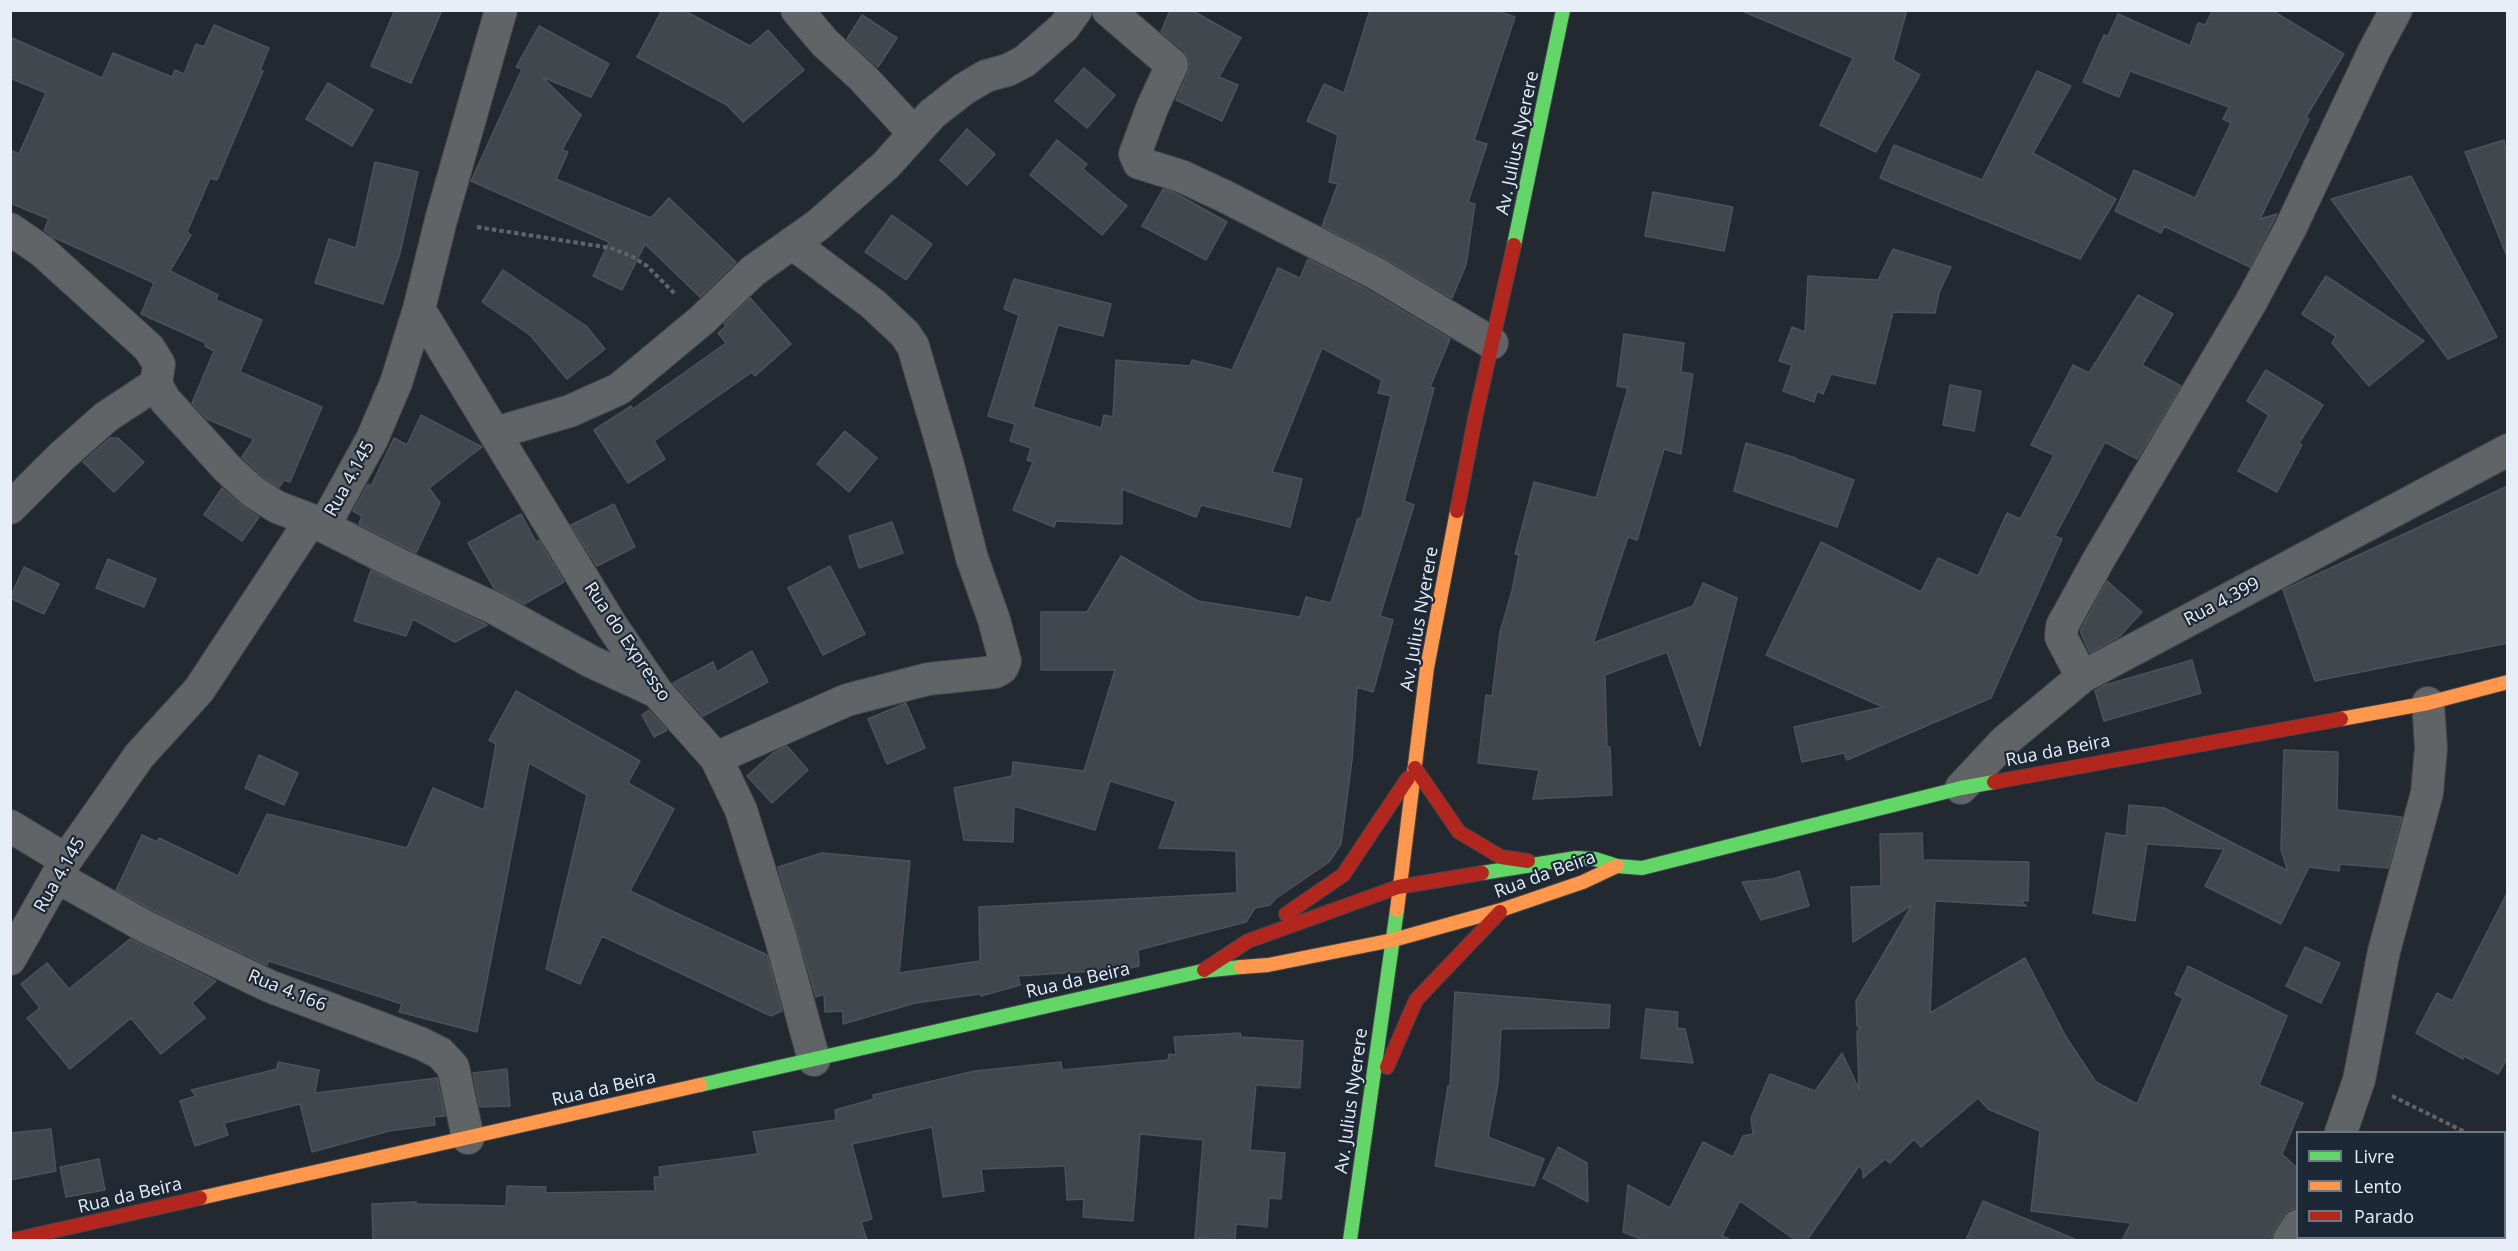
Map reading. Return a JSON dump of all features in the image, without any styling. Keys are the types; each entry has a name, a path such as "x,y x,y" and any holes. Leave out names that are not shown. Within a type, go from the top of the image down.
{"main road":[{"name":"Av. Julius Nyerere","path":"1350,1240 1393,940 1427,668 1492,343 1530,175 1563,10"},
{"name":"Rua da Beira","path":"1202,971 1248,941 1398,887 1538,863 1585,858 1617,866 1642,868 1961,788 2428,703 2508,682"},
{"path":"1248,941 1343,875 1415,768 1459,832 1501,857 1538,863"},
{"name":"Rua da Beira","path":"13,1240 853,1052 1202,971 1268,965 1393,940 1501,910 1573,886 1617,866"},
{"path":"1366,1124 1394,1048 1416,1000 1501,910"}],"street":[{"name":"Rua 4.145","path":"10,959 61,868 139,756 199,690 317,523 372,439 396,383 419,309 441,220 501,10"},
{"path":"797,10 825,43 862,77 914,133"},
{"path":"495,433 570,411 619,388 702,320 753,271 818,225 886,165 932,114 964,89 986,76 1008,70 1025,61 1064,27 1076,10"},
{"path":"1108,10 1172,65 1152,108 1135,154 1139,163 1181,176 1224,196 1375,273 1492,343"},
{"path":"2082,677 2061,637 2062,626 2251,302 2290,229 2374,51 2396,10"},
{"path":"10,230 42,251 149,348 159,364 156,384 165,400 227,468 252,491 277,507 317,523 400,565 496,609 592,662 657,692"},
{"path":"716,758 847,700 928,679 994,672 1002,668 1005,661 994,620 972,558 914,346 905,334 873,304 792,243"},
{"name":"Rua do Expresso","path":"419,309 612,626 657,692 716,758 745,820 814,1059"},
{"path":"10,508 61,457 106,417 156,384"},
{"name":"Rua 4.399","path":"1961,788 2006,741 2082,677 2508,450"},
{"path":"2341,1131 2360,1080 2384,951 2427,794 2431,748 2428,703"},
{"name":"Rua 4.166","path":"10,826 61,868 146,927 268,986 420,1043 440,1053 453,1067 468,1138"}],"path":[{"path":"441,220 611,248 647,266 702,320"},
{"path":"2360,1080 2463,1131"}],"building":[{"path":"395,10 442,10 411,83 371,66"},
{"path":"662,10 683,10 750,46 768,30 804,70 743,122 727,105 637,57"},
{"path":"1170,10 1191,10 1241,38 1219,77 1238,85 1222,121 1176,100 1188,73 1190,62 1184,51 1161,32"},
{"path":"1370,10 1495,10 1515,17 1474,140 1487,144 1468,202 1475,204 1466,265 1452,298 1384,258 1322,226 1338,184 1329,182 1338,135 1307,121 1324,84 1344,93"},
{"path":"1740,10 1907,10 1893,60 1920,75 1876,152 1820,125 1853,58"},
{"path":"2213,10 2271,10 2344,54 2306,117 2309,119 2260,219 2277,214 2250,267 2164,226 2161,233 2115,211 2134,170 2195,198 2231,123 2223,119 2229,107 2130,71 2119,97 2083,82 2104,35 2108,36 2118,14 2190,46 2198,23 2205,25"},
{"path":"862,15 897,38 878,67 847,39"},
{"path":"214,25 269,48 260,70 263,71 217,180 210,178 187,232 191,235 170,271 218,295 216,300 262,320 240,372 322,407 290,482 284,480 279,487 263,477 242,457 254,439 207,419 192,403 214,351 205,346 206,343 141,314 154,283 53,237 44,230 49,219 10,203 10,150 19,154 46,93 10,78 10,37 102,78 113,53 172,77 175,70 184,74 196,44 204,47"},
{"path":"539,26 609,64 591,97 542,77 581,115 562,150 568,152 556,179 651,218 669,198 736,262 700,297 645,244 622,290 593,276 609,242 471,181 522,69 516,67"},
{"path":"1084,68 1115,95 1087,128 1055,101"},
{"path":"2037,71 2071,86 2033,153 2116,199 2080,259 1880,178 1894,145 1982,180"},
{"path":"328,83 373,110 352,146 306,119"},
{"path":"967,129 995,154 967,185 940,160"},
{"path":"1057,140 1087,164 1083,169 1127,206 1102,235 1030,175"},
{"path":"2504,140 2508,166 2506,254 2465,152"},
{"path":"375,162 418,172 400,253 383,304 315,283 329,239 356,248"},
{"path":"2411,176 2497,337 2448,359 2331,199"},
{"path":"1163,189 1173,192 1227,222 1206,260 1142,226"},
{"path":"1653,192 1733,207 1724,251 1645,236"},
{"path":"892,215 932,244 906,280 865,252"},
{"path":"1893,249 1951,267 1939,293 1935,313 1893,312 1875,384 1831,374 1823,394 1817,391 1814,402 1783,391 1792,365 1779,361 1792,327 1805,332 1808,276 1878,280"},
{"path":"1308,259 1366,289 1450,339 1430,387 1434,388 1404,501 1414,505 1380,616 1393,620 1373,692 1357,687 1352,760 1341,844 1329,862 1275,899 1270,905 1255,908 1246,922 1138,950 1139,966 1125,969 1018,976 1020,985 981,996 980,994 915,1003 843,1024 843,1011 825,1012 824,994 816,997 778,867 822,853 910,861 899,973 980,961 979,907 1237,893 1236,851 1159,848 1176,801 1110,781 1095,830 1014,806 1013,842 964,840 954,788 1012,776 1013,762 1084,771 1115,670 1041,670 1041,612 1087,612 1121,556 1198,601 1300,617 1306,597 1331,603 1358,518 1361,519 1391,396 1378,393 1382,380 1322,348 1272,472 1302,479 1290,527 1201,505 1196,517 1122,489 1122,524 1056,521 1054,527 1013,510 1033,462 1027,460 1031,448 1010,441 1015,424 988,416 1019,315 1004,309 1014,279 1111,304 1103,336 1058,325 1033,407 1101,428 1104,415 1113,417 1116,360 1190,366 1192,360 1232,370 1278,268 1300,278"},
{"path":"503,270 586,326 605,349 567,379 530,335 482,302"},
{"path":"2326,276 2424,341 2369,386 2332,343 2336,336 2302,314"},
{"path":"2138,295 2173,314 2142,365 2181,386 2137,459 2105,442 2055,536 2062,539 1991,698 1847,760 1844,753 1802,762 1794,727 1883,707 1766,655 1821,542 1921,592 1938,558 1978,576 2007,513 2020,519 2054,455 2031,445 2073,365 2089,373"},
{"path":"750,298 791,344 755,376 752,372 654,441 665,459 628,483 594,430 631,406 633,409 726,343 718,333"},
{"path":"1624,334 1684,343 1681,372 1693,374 1681,454 1664,449 1637,540 1628,537 1593,643 1693,606 1703,583 1737,598 1700,746 1667,652 1605,675 1607,747 1610,747 1612,795 1533,799 1539,770 1478,763 1486,695 1492,696 1500,632 1512,591 1519,555 1515,554 1534,482 1596,498 1628,388 1617,386"},
{"path":"2266,370 2323,405 2299,443 2302,445 2277,492 2238,471 2269,415 2247,401"},
{"path":"1950,385 1981,391 1974,431 1943,425"},
{"path":"421,415 482,447 429,488 440,503 416,553 359,524 362,516 353,511 368,484 371,486 394,438 407,445"},
{"path":"845,431 877,458 849,492 817,464"},
{"path":"110,438 118,438 144,462 114,492 83,462"},
{"path":"1746,443 1796,458 1854,480 1837,527 1734,491"},
{"path":"2508,486 2508,643 2315,681 2283,590"},
{"path":"222,488 259,517 242,541 204,515"},
{"path":"614,504 635,547 597,566 571,525"},
{"path":"521,514 536,542 539,540 564,582 524,604 494,588 468,543"},
{"path":"892,522 903,553 859,568 849,536"},
{"path":"108,559 156,579 144,607 96,588"},
{"path":"830,566 865,634 823,655 788,588"},
{"path":"24,567 59,584 44,614 10,598"},
{"path":"371,570 487,625 455,642 413,619 406,636 354,621"},
{"path":"2107,581 2142,612 2120,636 2090,653 2080,631"},
{"path":"752,651 768,682 703,716 673,683 713,662 717,672"},
{"path":"2192,660 2201,693 2104,721 2095,691 2105,685"},
{"path":"516,691 640,761 628,783 674,809 630,891 658,904 655,906 659,905 767,955 782,1011 771,1016 602,936 580,984 546,969 587,795 529,763 477,1032 399,1012 402,1004 269,961 267,965 154,911 116,890 142,835 157,842 159,838 238,876 267,814 407,848 433,788 484,810 496,744 489,740"},
{"path":"906,703 925,748 887,764 868,719"},
{"path":"649,710 667,730 654,737 642,715"},
{"path":"787,746 808,770 772,803 747,776 773,753"},
{"path":"2284,750 2338,752 2337,810 2402,817 2388,868 2340,864 2339,871 2309,867 2281,924 2205,886 2224,849 2147,844 2135,921 2093,913 2106,833 2126,836 2129,805 2164,808 2288,871 2281,850"},
{"path":"259,755 298,773 284,805 245,788"},
{"path":"1922,833 1923,860 2029,862 2028,901 2020,900 2026,906 1935,901 1930,1013 2025,958 2066,1037 2096,1082 2137,1104 2183,998 2175,994 2188,966 2287,1016 2259,1085 2303,1103 2282,1154 2296,1167 2296,1208 2289,1210 2283,1216 2271,1240 2122,1240 2131,1223 2031,1211 2040,1131 1988,1109 1978,1098 1921,1147 1914,1139 1890,1163 1885,1159 1863,1178 1863,1170 1859,1166 1807,1240 1795,1240 1740,1201 1722,1236 1731,1240 1644,1240 1623,1232 1628,1185 1670,1208 1703,1142 1733,1157 1743,1136 1753,1134 1751,1118 1770,1074 1815,1091 1842,1053 1859,1089 1857,1032 1860,1027 1857,1026 1856,1001 1912,905 1853,942 1851,887 1881,886 1880,834"},
{"path":"1799,871 1809,906 1761,920 1742,882 1773,879"},
{"path":"2508,891 2508,1057 2498,1074 2464,1056 2463,1059 2416,1033 2437,993 2452,1001"},
{"path":"130,939 216,981 192,1003 205,1018 161,1054 131,1018 70,1069 27,1018 40,1008 21,984 47,963 69,989"},
{"path":"2305,947 2340,963 2321,1003 2286,986"},
{"path":"1455,992 1610,1005 1609,1028 1501,1029 1498,1083 1488,1137 1544,1159 1534,1186 1435,1166 1448,1086 1450,1086"},
{"path":"1646,1009 1678,1012 1677,1028 1685,1029 1693,1063 1641,1058"},
{"path":"1240,1033 1241,1037 1303,1041 1300,1088 1256,1085 1250,1150 1285,1153 1281,1199 1269,1198 1267,1227 1236,1224 1235,1240 1195,1238 1203,1140 1140,1134 1133,1221 1083,1217 1084,1199 1067,1200 1065,1166 981,1169 984,1191 943,1197 932,1127 852,1144 872,1219 861,1222 867,1240 373,1240 372,1204 416,1202 416,1204 506,1206 507,1186 546,1187 545,1193 655,1191 654,1177 660,1177 659,1167 758,1154 753,1132 836,1120 835,1110 874,1099 873,1095 975,1071 1061,1062 1062,1070 1168,1060 1169,1054 1176,1055 1174,1037"},
{"path":"278,1062 319,1070 315,1093 437,1078 445,1116 434,1117 435,1125 389,1131 312,1152 300,1104 224,1123 228,1135 195,1146 180,1101 196,1096 191,1090 277,1069"},
{"path":"507,1069 510,1106 480,1107 473,1073"},
{"path":"51,1129 56,1171 10,1180 10,1133"},
{"path":"1558,1147 1587,1163 1588,1202 1543,1178"},
{"path":"99,1159 105,1190 66,1197 60,1167"},
{"path":"1983,1201 2077,1240 1966,1240"}],"traffic: fast":[{"path":"1514,245 1563,10"},
{"path":"1482,873 1576,858 1595,859 1617,866 1642,868 1961,788 1994,782"},
{"path":"1350,1240 1397,910"},
{"path":"700,1085 1202,971 1241,967"}],"traffic: slow":[{"path":"1397,910 1427,668 1457,511"},
{"path":"2341,719 2428,703 2508,682"},
{"path":"1241,967 1268,965 1393,940 1501,910 1583,882 1617,866"},
{"path":"200,1198 700,1085"}],"traffic: jam":[{"path":"1457,511 1514,245"},
{"path":"1994,782 2341,719"},
{"path":"1415,768 1459,832 1501,857 1528,861"},
{"path":"1286,914 1343,875 1408,778"},
{"path":"1204,970 1248,941 1398,887 1482,873"},
{"path":"1387,1067 1416,1000 1500,912"},
{"path":"13,1240 200,1198"}]}
